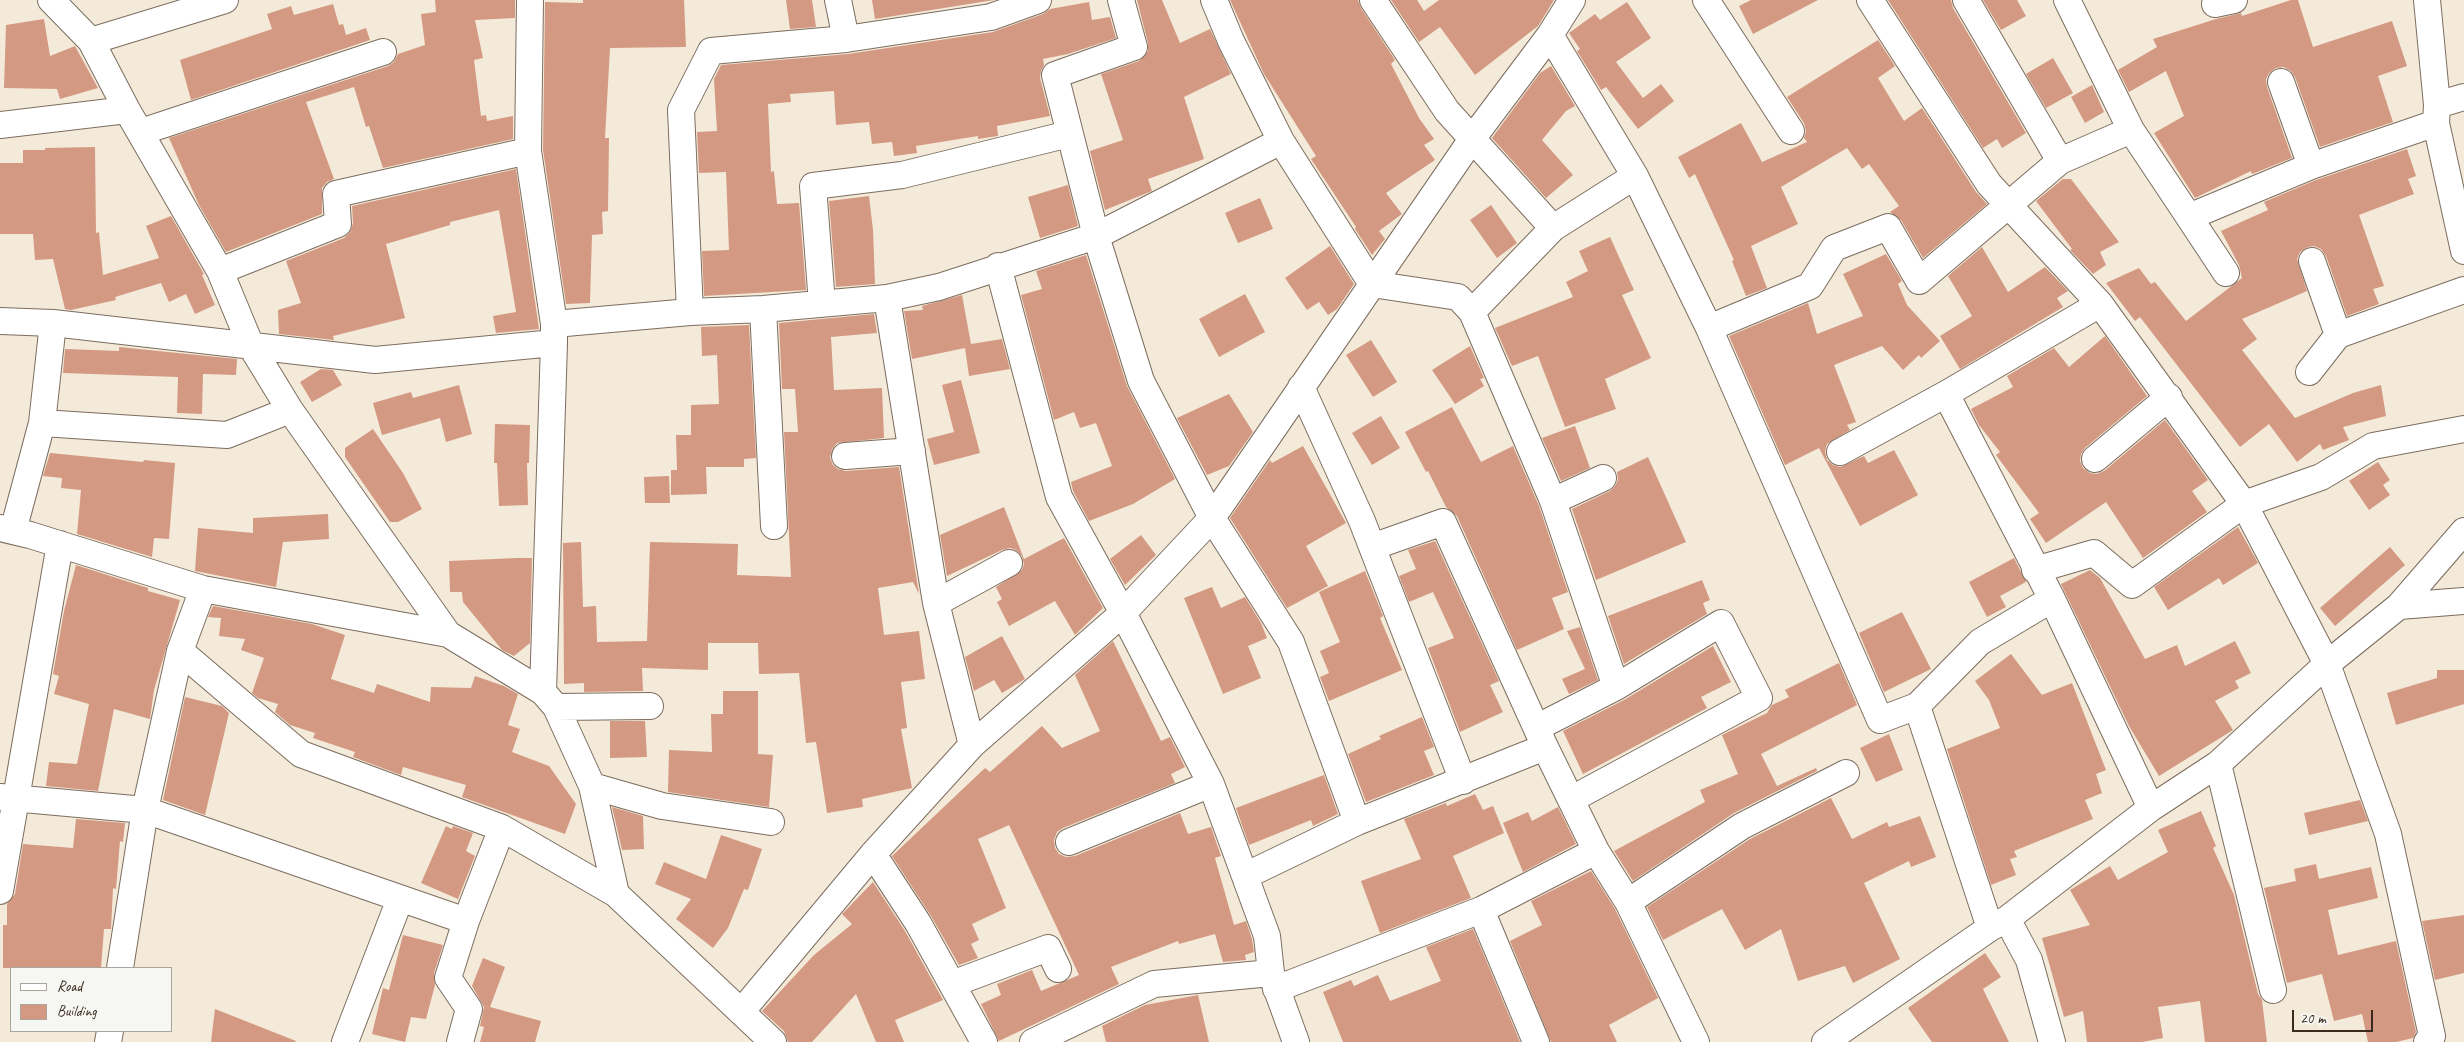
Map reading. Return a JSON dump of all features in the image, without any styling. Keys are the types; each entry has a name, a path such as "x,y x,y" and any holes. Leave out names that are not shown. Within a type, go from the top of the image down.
{"street":[{"path":"51,0 91,41 127,110 220,271 251,346 290,410 448,634 549,700 650,706"},
{"path":"91,41 225,0"},
{"path":"530,0 528,151 554,334 549,700 592,786 616,894"},
{"path":"838,0 846,39"},
{"path":"690,312 681,110 711,51 846,39 991,16 1038,0"},
{"path":"1121,0 1134,47 1055,76 1096,236 1141,381 1212,518 1291,642 1357,822"},
{"path":"1214,0 1231,41 1281,141 1372,284 1458,297 1472,312 1553,501 1616,687"},
{"path":"1372,0 1447,112 1553,228"},
{"path":"741,1012 873,854 972,745 1123,613 1212,518 1472,139 1550,35 1572,0"},
{"path":"1706,0 1790,131"},
{"path":"1870,0 1989,184 2100,304 2169,397 2244,504 2327,664 2388,834 2432,1036 2427,1042"},
{"path":"1966,0 2060,162"},
{"path":"2067,0 2131,130 2226,274"},
{"path":"2427,0 2436,114 2464,251"},
{"path":"1550,35 1635,176 1709,328 1880,720 1916,706 1980,642 2052,599"},
{"path":"141,132 383,52"},
{"path":"2281,82 2311,166"},
{"path":"2189,217 2436,114 2464,96"},
{"path":"0,126 127,110"},
{"path":"1709,328 1810,286 1834,248 1888,226 1919,281 2060,162 2131,130"},
{"path":"822,304 813,186 902,175 1069,134"},
{"path":"0,321 53,323 375,360 690,312 763,309 887,298 940,287 998,266 1096,236 1281,141"},
{"path":"220,271 338,224 336,194 528,151"},
{"path":"1472,312 1553,228 1635,176"},
{"path":"2312,261 2338,335"},
{"path":"998,266 1059,497 1123,613 1211,784 1267,936 1274,981 1296,1042"},
{"path":"2309,372 2338,335 2464,290"},
{"path":"887,298 936,603 972,745"},
{"path":"1840,452 1946,394 2100,304"},
{"path":"763,309 774,526"},
{"path":"53,323 42,423 7,530 60,544 203,589 448,634"},
{"path":"1301,387 1372,548 1463,781"},
{"path":"1946,394 2035,570 2052,599 2151,808"},
{"path":"2095,459 2169,397"},
{"path":"42,423 227,435 290,410"},
{"path":"2035,570 2094,553 2132,585 2244,504 2321,477 2373,446 2464,429"},
{"path":"845,456 912,451"},
{"path":"1553,501 1603,478"},
{"path":"1372,548 1443,522 1596,851 1628,902 1696,1042"},
{"path":"1825,1042 1999,924 2151,808 2218,764 2327,664 2398,606 2464,531"},
{"path":"1,880 8,796 60,544"},
{"path":"936,603 1009,563"},
{"path":"120,967 145,810 180,651 203,589"},
{"path":"2398,606 2464,601"},
{"path":"1245,876 1357,822 1463,781 1542,737 1616,687 1721,623 1758,698 1572,799"},
{"path":"180,651 300,754 502,828 616,894 771,1041"},
{"path":"1916,706 1999,924 2029,960 2052,1042"},
{"path":"2218,764 2273,990"},
{"path":"1628,902 1742,826 1846,773"},
{"path":"1068,842 1211,784"},
{"path":"592,786 662,806 771,822"},
{"path":"8,796 145,810 466,921"},
{"path":"460,1042 469,1009 448,978 466,921 502,828"},
{"path":"1033,1042 1154,984 1274,981 1481,910 1596,851"},
{"path":"873,854 918,923 984,1042"},
{"path":"345,1042 400,899"},
{"path":"1481,910 1536,1042"},
{"path":"952,984 1048,948 1058,969"}],"building":[{"path":"435,0 515,0 515,18 475,20 483,58 474,60 481,116 486,115 487,121 513,116 513,139 383,168 369,126 366,127 354,87 306,102 334,179 327,182 322,188 322,214 226,252 199,205 169,138 388,66 394,62 398,54 425,45 421,14 436,12"},
{"path":"583,0 684,0 686,47 610,48 605,138 609,138 608,211 602,212 603,234 592,235 590,303 566,304 543,150 545,2 583,3"},
{"path":"786,0 812,0 816,27 790,29"},
{"path":"872,0 994,0 875,19"},
{"path":"1137,0 1162,0 1180,43 1210,29 1231,74 1184,97 1204,159 1148,179 1152,191 1105,210 1090,151 1123,140 1101,74 1139,61 1148,51 1148,43"},
{"path":"1230,0 1358,0 1361,8 1395,60 1391,64 1419,118 1434,139 1424,145 1435,160 1386,193 1402,214 1379,231 1385,239 1372,255 1355,229 1356,227 1311,159 1316,156 1264,74"},
{"path":"1391,0 1417,0 1424,11 1439,0 1554,0 1538,26 1475,75 1440,27 1419,42"},
{"path":"1751,0 1818,0 1753,34 1739,6"},
{"path":"1888,0 1951,0 1953,8 2026,133 2002,148 1997,139 1983,148"},
{"path":"1983,0 2017,0 2026,16 2001,30"},
{"path":"2291,0 2298,0 2313,47 2392,21 2407,66 2378,76 2393,122 2320,147 2295,77 2291,71 2284,67 2276,68 2269,73 2266,79 2267,87 2292,158 2252,174 2251,171 2195,198 2154,133 2184,116 2166,71 2129,92 2118,70 2157,47 2153,39 2216,19 2241,13 2242,16"},
{"path":"1089,2 1092,20 1110,17 1116,38 1068,54 1043,59 1044,65 1040,78 1050,116 997,126 998,136 978,139 978,136 916,146 917,153 894,156 892,142 872,144 869,122 836,125 834,91 790,94 791,102 768,104 771,172 774,171 777,204 799,203 806,290 704,296 702,251 729,250 726,172 699,173 697,132 717,131 714,79 721,65 848,54 993,32 1043,14 1050,9"},
{"path":"1627,2 1651,38 1616,62 1643,98 1661,84 1674,101 1638,129 1606,87 1601,90 1577,51 1580,49 1569,33 1595,14 1600,20"},
{"path":"333,4 339,25 343,24 346,35 366,28 370,40 191,100 180,60 272,29 267,14 291,6 294,15"},
{"path":"44,19 50,56 75,46 98,88 60,99 57,89 4,88 6,25"},
{"path":"1878,40 1895,66 1878,78 1904,121 1922,108 1976,192 1987,204 1923,258 1901,220 1890,212 1899,206 1869,164 1862,169 1847,148 1781,187 1798,224 1751,246 1767,288 1746,296 1732,261 1734,260 1695,174 1689,178 1678,157 1741,123 1762,162 1807,142 1804,138 1806,131 1804,123 1787,97"},
{"path":"2053,58 2073,93 2046,108 2026,74"},
{"path":"1551,66 1575,106 1566,111 1542,140 1573,175 1546,198 1492,138 1540,73"},
{"path":"2092,85 2104,112 2085,123 2071,97"},
{"path":"95,147 96,233 99,232 103,275 159,258 146,226 171,216 204,274 202,275 215,305 195,314 186,294 169,302 161,283 115,297 116,300 71,310 65,309 53,259 35,260 33,234 0,234 0,163 23,163 23,150"},
{"path":"2407,149 2416,176 2408,179 2414,194 2359,215 2384,286 2373,289 2379,304 2347,316 2326,256 2321,249 2314,246 2300,252 2297,259 2307,291 2242,319 2257,339 2242,350 2295,418 2353,393 2381,385 2386,416 2343,427 2349,440 2323,450 2320,444 2297,462 2269,424 2240,447 2140,317 2135,321 2106,283 2139,268 2151,284 2155,282 2186,321 2242,278 2239,265 2221,231 2268,210 2264,202 2316,180"},
{"path":"516,169 539,329 496,333 493,316 516,312 499,210 450,222 450,225 386,244 405,318 333,336 334,340 279,334 278,310 301,303 286,261 344,238 350,232 353,223 352,206"},
{"path":"2063,179 2071,179 2119,242 2100,252 2106,265 2093,274 2070,250 2072,249 2036,201"},
{"path":"1068,185 1078,226 1040,238 1028,197"},
{"path":"869,196 873,230 875,284 836,287 829,201"},
{"path":"1260,198 1273,229 1238,243 1225,213"},
{"path":"1491,205 1517,243 1497,258 1470,220"},
{"path":"1610,237 1634,290 1622,295 1651,358 1605,379 1616,409 1565,427 1538,356 1512,366 1495,328 1573,297 1566,282 1588,271 1579,251"},
{"path":"1330,246 1354,284 1337,309 1328,315 1319,302 1307,310 1285,278"},
{"path":"1982,247 2008,292 2045,267 2068,291 2057,298 2063,307 1960,369 1940,336 1972,316 1948,276"},
{"path":"1886,254 1902,281 1898,284 1907,305 1940,341 1921,358 1919,355 1903,370 1882,346 1834,365 1856,422 1847,425 1850,430 1827,444 1825,451 1827,460 1833,465 1840,467 1864,456 1868,463 1894,450 1918,495 1860,526 1819,448 1785,465 1729,336 1808,303 1817,334 1863,316 1843,274"},
{"path":"1086,255 1127,386 1175,479 1133,504 1089,521 1073,491 1071,482 1112,466 1096,423 1080,428 1074,412 1054,420 1021,295 1042,289 1036,271"},
{"path":"1245,294 1265,332 1219,357 1199,319"},
{"path":"962,295 971,344 1002,339 1010,369 969,376 965,348 912,359 904,311 923,310 922,306"},
{"path":"874,314 877,333 831,337 834,390 882,388 884,438 837,443 832,449 830,458 833,465 838,469 846,471 899,467 919,594 913,582 878,588 884,635 919,631 925,679 901,682 907,728 901,729 912,788 862,799 863,807 827,813 816,742 806,743 799,673 759,674 758,643 708,643 708,670 642,668 643,691 584,692 584,683 564,684 563,543 581,542 583,607 596,606 597,642 647,641 650,542 738,544 737,575 791,577 784,432 798,432 795,389 782,389 779,323"},
{"path":"749,325 756,458 744,459 744,467 706,467 707,494 671,495 671,470 677,470 676,435 691,435 691,405 719,404 717,355 702,356 701,327"},
{"path":"2105,336 2147,396 2085,448 2081,454 2080,461 2083,468 2090,473 2097,474 2104,471 2165,420 2208,480 2192,491 2207,512 2143,558 2106,502 2046,543 2030,519 2039,513 1996,455 2000,452 1979,425 1971,409 2013,387 2007,376 2054,348 2069,367"},
{"path":"1371,340 1397,382 1373,397 1346,355"},
{"path":"1470,346 1484,378 1480,379 1484,386 1455,404 1432,370"},
{"path":"119,347 237,359 236,375 203,374 202,414 177,413 178,377 63,373 65,349 119,351"},
{"path":"321,369 333,370 342,385 312,402 300,382"},
{"path":"961,380 980,453 934,465 927,439 954,432 942,385"},
{"path":"459,385 472,434 446,442 440,418 382,435 373,403 411,392 413,398"},
{"path":"1229,394 1253,432 1229,466 1207,475 1177,418"},
{"path":"1452,407 1481,462 1513,446 1539,506 1568,592 1552,598 1564,629 1517,650 1457,516 1446,507 1405,432"},
{"path":"1381,416 1400,448 1372,465 1352,433"},
{"path":"495,424 530,425 529,463 527,463 528,505 499,506 497,463 494,463"},
{"path":"1575,426 1590,468 1561,481 1542,438"},
{"path":"373,429 403,473 422,509 398,522 390,522 345,457 345,448"},
{"path":"1303,446 1346,523 1306,546 1328,586 1287,608 1230,518 1270,460 1272,463"},
{"path":"50,453 143,462 144,460 175,463 169,539 154,538 152,557 77,534 81,490 61,488 62,478 43,476"},
{"path":"1648,457 1686,542 1596,580 1572,509 1610,491 1618,480 1617,472"},
{"path":"2378,462 2390,480 2383,485 2390,495 2369,510 2349,481"},
{"path":"669,476 670,503 645,503 644,477"},
{"path":"1004,507 1024,559 1064,538 1103,608 1075,635 1055,601 1009,626 997,602 1002,599 996,587 1022,570 1024,564 1022,556 1016,550 1010,548 1002,550 947,576 940,535"},
{"path":"328,514 329,539 283,542 276,587 195,571 198,528 253,533 253,518"},
{"path":"2238,527 2258,563 2223,585 2219,578 2168,610 2154,587"},
{"path":"1141,535 1156,555 1125,585 1110,559"},
{"path":"1435,541 1499,681 1490,685 1503,712 1460,732 1428,648 1454,638 1433,592 1409,602 1399,576 1416,569 1408,550"},
{"path":"2390,547 2405,565 2335,626 2320,608"},
{"path":"532,558 530,643 514,656 502,650 463,602 462,592 450,592 449,561"},
{"path":"2014,558 2026,582 2000,596 2006,607 1987,617 1969,582"},
{"path":"76,565 148,588 148,591 180,600 154,690 150,719 114,709 98,791 46,786 49,762 77,764 89,704 54,694 59,676 53,674 64,611"},
{"path":"2090,570 2100,578 2145,659 2177,645 2185,666 2235,641 2251,673 2235,681 2239,688 2215,701 2233,730 2159,776 2129,726 2061,584"},
{"path":"1365,571 1383,616 1380,618 1402,670 1329,701 1320,677 1329,673 1320,651 1340,642 1319,592"},
{"path":"1702,580 1710,600 1703,603 1707,614 1624,664 1608,616"},
{"path":"1212,587 1221,608 1245,597 1261,623 1267,638 1248,646 1261,678 1223,694 1184,598"},
{"path":"213,606 312,624 345,635 331,679 374,693 377,684 430,702 431,687 471,688 475,676 504,686 518,694 508,725 520,729 512,752 549,766 576,804 565,834 462,797 466,785 403,767 401,775 353,757 355,752 313,738 315,733 290,725 275,712 278,704 258,698 252,693 264,658 241,650 245,639 219,636 221,618 208,617"},
{"path":"1902,612 1931,669 1884,692 1859,633"},
{"path":"1580,627 1598,680 1569,694 1562,679 1585,669 1567,631"},
{"path":"1002,636 1025,679 1002,693 994,680 974,691 965,657"},
{"path":"1113,641 1161,741 1170,737 1185,767 1171,774 1175,783 1063,828 1057,832 1054,840 1055,848 1059,854 1066,857 1075,856 1180,813 1188,834 1211,827 1221,856 1215,858 1234,925 1246,921 1254,952 1245,955 1246,960 1223,962 1215,934 1179,944 1178,941 1111,967 1119,984 999,1041 981,1004 1001,995 997,984 1032,970 1041,991 1079,975 1009,825 978,839 1006,908 972,924 979,940 971,944 978,958 959,965 931,916 892,856 985,768 990,772 1042,726 1062,748 1100,731 1075,675"},
{"path":"1713,646 1731,682 1701,697 1707,708 1583,774 1563,731 1624,700"},
{"path":"2011,654 2042,695 2072,683 2106,770 2096,774 2102,793 2085,800 2093,819 2014,851 2017,857 2010,859 2016,875 1991,885 1947,749 2000,728 1989,700 1975,681"},
{"path":"1839,663 1857,705 1761,754 1777,786 1816,768 1817,771 1734,813 1633,881 1614,851 1705,802 1700,790 1738,774 1722,735 1767,713 1772,705 1789,697 1785,690"},
{"path":"2437,670 2464,670 2464,704 2396,725 2387,693 2437,678"},
{"path":"723,691 758,691 758,754 773,755 769,807 668,792 669,750 712,752 711,714 723,714"},
{"path":"185,697 222,706 229,713 205,815 163,800"},
{"path":"1422,717 1434,747 1424,751 1434,775 1366,802 1348,754 1381,739 1379,736"},
{"path":"610,721 645,721 647,757 610,758"},
{"path":"1889,734 1903,770 1876,782 1860,748"},
{"path":"1324,775 1338,814 1313,826 1311,820 1249,845 1236,808"},
{"path":"1475,794 1483,810 1493,806 1504,833 1453,856 1471,898 1380,933 1361,881 1421,859 1404,819 1446,803 1447,806"},
{"path":"1831,798 1852,839 1887,822 1889,827 1920,816 1936,857 1911,867 1909,861 1864,883 1900,959 1853,983 1845,966 1798,981 1781,929 1745,950 1722,909 1663,940 1647,907 1750,839"},
{"path":"2360,800 2368,821 2309,835 2304,813"},
{"path":"612,807 643,816 644,849 622,850"},
{"path":"1558,807 1576,844 1523,872 1503,823 1528,812 1532,821"},
{"path":"2201,811 2216,846 2213,848 2234,895 2258,994 2262,1000 2267,1042 2205,1042 2200,1001 2158,1007 2163,1038 2142,1042 2087,1042 2083,1011 2064,1017 2042,938 2090,925 2070,890 2110,866 2118,880 2168,852 2158,830"},
{"path":"76,819 125,823 123,842 120,841 116,889 113,888 111,929 104,929 101,967 3,968 3,925 7,925 7,904 15,894 23,844 73,848"},
{"path":"446,826 452,829 453,826 473,833 466,851 475,856 458,899 421,883"},
{"path":"721,835 762,849 748,890 744,889 728,928 713,948 676,919 691,899 655,884 664,862 706,879"},
{"path":"2316,864 2319,879 2371,867 2378,898 2328,910 2338,955 2396,941 2416,1032 2413,1038 2396,1042 2368,1042 2362,1014 2334,1021 2322,974 2287,983 2264,888 2296,881 2294,869"},
{"path":"1591,871 1615,909 1658,998 1609,1025 1617,1042 1551,1042 1510,941 1542,925 1531,901"},
{"path":"873,882 905,931 943,1000 895,1020 904,1042 876,1042 856,994 812,1042 788,1042 784,1031 762,1011 814,955 852,924 842,914"},
{"path":"2464,915 2464,973 2435,980 2422,921"},
{"path":"1473,929 1520,1042 1343,1042 1323,992 1351,980 1354,986 1378,975 1390,1001 1441,981 1426,947"},
{"path":"403,935 443,945 434,973 435,985 426,1019 411,1017 405,1042 372,1034 383,988 389,990"},
{"path":"1985,953 2001,977 1983,989 2009,1042 1932,1042 1908,1008"},
{"path":"483,958 505,967 490,1007 541,1021 535,1042 480,1042 484,1027 480,1026 484,1007 472,986"},
{"path":"1198,995 1209,1042 1106,1042 1102,1026 1145,1005"},
{"path":"215,1009 296,1041 211,1042"}]}
